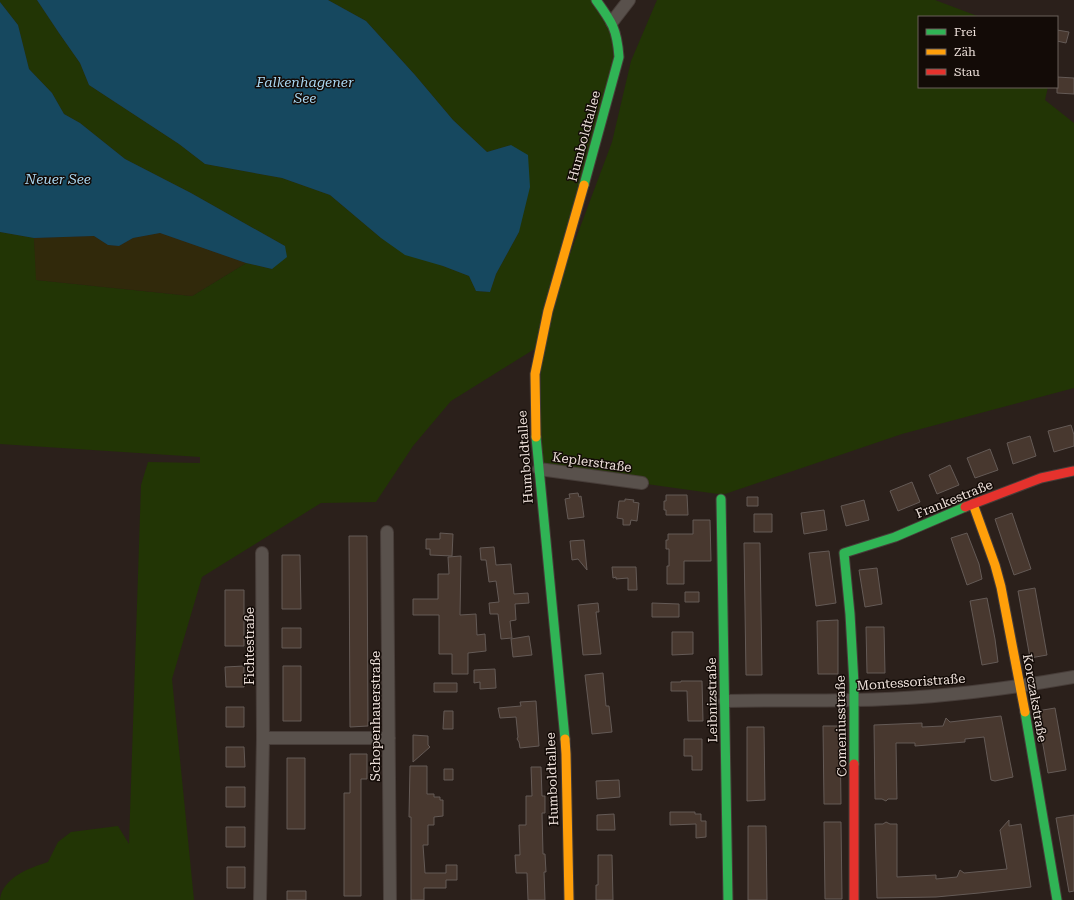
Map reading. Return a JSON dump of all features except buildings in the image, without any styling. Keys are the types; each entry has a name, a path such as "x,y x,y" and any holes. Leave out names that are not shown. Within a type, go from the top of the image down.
{"street":[{"name":"Humboldtallee","path":"569,900 566,754 535,429 535,374 548,311 619,57 618,40 612,22 596,0"},
{"path":"612,22 629,0"},
{"name":"Keplerstraße","path":"539,469 642,483"},
{"name":"Frankestraße","path":"844,553 895,537 973,504 1041,478 1074,471"},
{"name":"Leibnizstraße","path":"721,499 728,900"},
{"name":"Korczakstraße","path":"973,504 995,565 1001,587 1020,687 1056,900"},
{"name":"Schopenhauerstraße","path":"387,532 390,900"},
{"name":"Fichtestraße","path":"260,900 263,738 262,552"},
{"name":"Comeniusstraße","path":"844,553 850,614 854,700 854,900"},
{"name":"Montessoristraße","path":"725,701 854,700 941,696 1020,687 1074,677"},
{"path":"263,738 389,738"}],"green space":[{"path":"0,0 37,0 80,63 89,85 179,144 205,164 282,178 330,195 381,238 469,276 476,291 490,292 496,274 519,232 511,145 487,152 453,120 366,21 328,0 598,0 618,40 551,305 612,142 631,61 657,0 935,0 977,16 918,16 918,88 1048,88 1045,100 1074,123 1074,388 902,434 725,494 718,494 539,469 541,345 451,401 413,446 376,502 321,503 202,577 172,679 194,900 0,900 2,892 11,880 33,867 48,862 58,842 71,832 118,826 129,844 141,485 148,462 200,463 200,457 0,444 0,232 34,238 37,280 192,296 246,263 272,269 285,246 191,193 125,159 80,123 64,114 52,93 29,69 18,25"}],"sand":[{"path":"160,233 246,263 192,296 36,280 34,238 94,236 108,245 119,246 133,238"}],"water":[{"name":"Falkenhagener See","path":"37,0 328,0 366,21 453,120 487,152 511,145 528,155 530,187 519,232 496,274 490,292 476,291 469,276 443,266 405,255 381,238 330,195 282,178 205,164 179,144 89,85 80,63"},
{"name":"Neuer See","path":"0,2 18,25 29,69 52,93 64,114 80,123 125,159 191,193 285,246 287,257 272,269 246,263 160,233 133,238 119,246 108,245 94,236 34,238 0,232"}],"traffic: fast":[{"path":"584,185 619,57 617,39 613,26 596,0"},
{"path":"536,437 565,739"},
{"path":"721,499 728,900"},
{"path":"854,764 854,684 850,614 844,553 895,537 965,507"},
{"path":"1025,712 1057,900"}],"traffic: slow":[{"path":"536,437 535,374 548,311 584,185"},
{"path":"973,504 995,565 1001,587 1025,712"},
{"path":"565,739 569,900"}],"traffic: jam":[{"path":"965,507 1041,478 1074,471"},
{"path":"854,764 854,900"}]}
